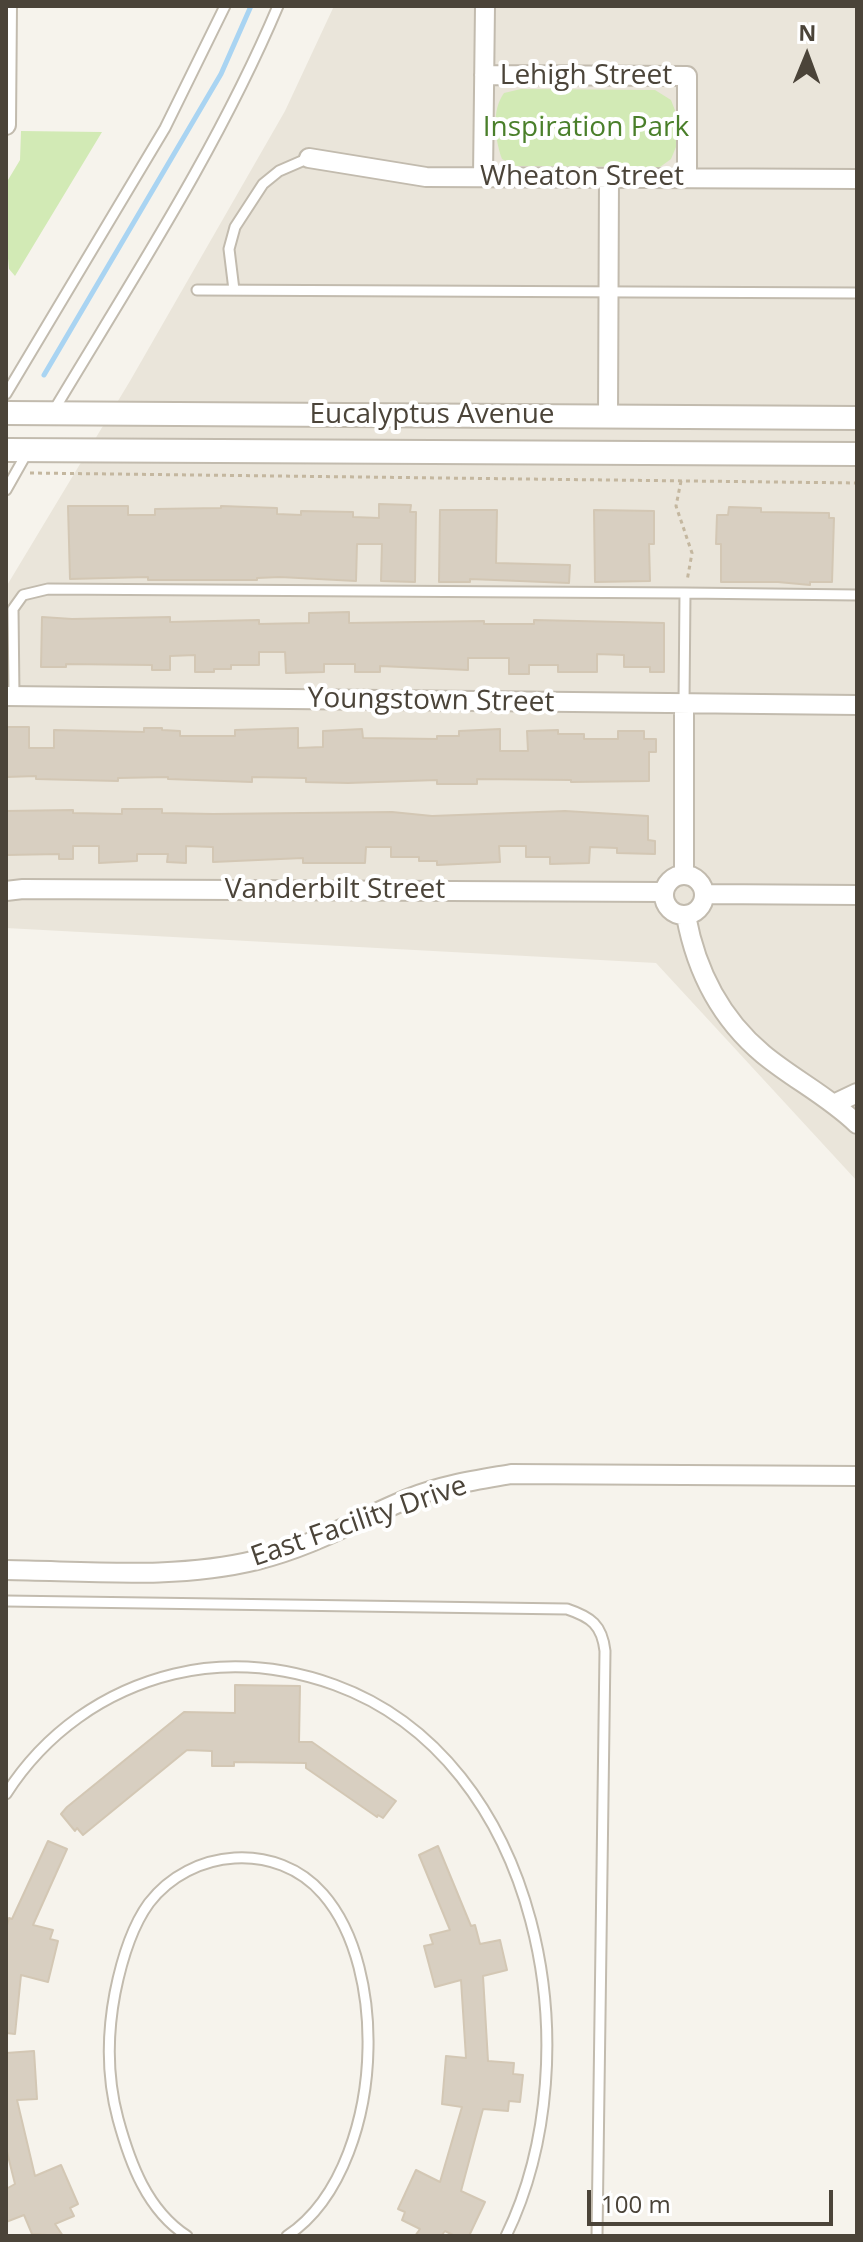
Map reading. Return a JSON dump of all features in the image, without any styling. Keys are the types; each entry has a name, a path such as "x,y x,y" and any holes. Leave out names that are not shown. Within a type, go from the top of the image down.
{"street":[{"path":"6,125 7,6"},
{"path":"483,176 485,6"},
{"name":"Lehigh Street","path":"484,75 687,76 687,177"},
{"name":"Wheaton Street","path":"309,158 426,177 857,179"},
{"path":"608,416 609,177"},
{"name":"Eucalyptus Avenue","path":"6,413 857,418"},
{"name":"Eucalyptus Avenue","path":"6,450 857,454"},
{"name":"Youngstown Street","path":"10,696 857,705"},
{"path":"684,703 684,874"},
{"path":"684,874 697,879 705,894 700,908 686,916 668,907 664,892 670,881 684,874"},
{"name":"Vanderbilt Street","path":"6,891 664,892"},
{"path":"705,894 857,895"},
{"path":"686,916 694,952 703,974 728,1018 763,1054 836,1103 857,1124"},
{"path":"836,1103 857,1093"},
{"name":"East Facility Drive","path":"6,1570 169,1572 257,1561 306,1546 412,1497 460,1483 511,1474 857,1476"}],"lane":[{"path":"6,394 165,128 225,6"},
{"path":"52,413 205,156 278,6"},
{"path":"234,290 229,249 235,227 263,184 279,171 309,158"},
{"path":"197,290 857,293"},
{"path":"6,490 29,450"},
{"path":"10,696 13,609 23,595 48,589 857,595"},
{"path":"684,703 685,593"},
{"path":"6,1601 567,1609 585,1615 597,1624 603,1635 605,1651 597,2236"},
{"path":"6,1794 33,1758 83,1713 103,1701 156,1679 216,1666 263,1667 310,1676 377,1702 409,1723 478,1800 502,1846 522,1894 544,1989 547,2049 540,2126 521,2203 506,2236"},
{"path":"187,2236 163,2217 151,2200 126,2149 110,2078 109,2034 128,1945 150,1902 169,1883 195,1866 227,1857 268,1860 311,1882 324,1895 351,1944 365,2001 367,2072 352,2141 325,2198 308,2220 287,2236"}],"path":[{"path":"16,473 857,483"},
{"path":"681,481 676,506 692,553 685,593"}],"shaded area":[{"path":"334,6 857,6 857,1181 656,963 6,928 6,587 130,381 285,111"}],"green space":[{"name":"Inspiration Park","path":"521,89 655,90 671,100 676,113 676,147 671,159 660,167 516,166 502,159 496,134 496,117 504,93"},
{"path":"21,131 102,132 15,276 9,269 7,248 8,180 20,160"}],"building":[{"path":"379,504 411,505 410,512 416,512 415,582 381,581 382,544 357,544 356,581 280,577 257,580 148,580 148,577 70,579 68,506 128,506 128,515 155,515 155,509 221,506 277,508 277,514 353,512 353,517 379,518"},
{"path":"729,507 761,508 761,512 829,513 829,518 834,518 832,582 810,582 810,585 721,582 721,544 716,544 717,515 728,515"},
{"path":"440,510 497,510 496,563 570,565 569,583 470,579 470,582 439,582"},
{"path":"594,510 654,511 654,544 649,544 650,581 595,582"},
{"path":"349,612 349,623 484,621 484,624 534,624 534,620 664,623 664,672 650,672 650,667 624,667 624,655 597,654 597,672 558,672 558,665 529,665 529,674 509,674 509,658 468,658 468,670 380,666 380,672 355,672 355,664 324,664 324,672 286,673 285,652 259,652 259,665 231,665 231,669 214,669 214,672 195,672 195,655 170,656 170,670 152,670 152,665 66,664 66,667 41,667 42,617 170,617 170,622 259,620 259,624 309,623 309,613"},
{"path":"6,727 29,727 29,748 54,748 54,730 144,732 144,728 162,728 180,731 180,736 235,736 235,730 298,728 298,748 323,747 323,731 362,729 363,738 437,739 437,736 459,736 459,731 500,729 500,751 528,751 527,731 558,730 558,734 584,734 584,739 618,739 618,731 644,731 644,739 656,739 656,752 649,752 649,781 477,779 477,784 437,784 437,780 348,783 252,777 252,782 168,777 118,778 118,781 36,779 36,776 6,777"},
{"path":"122,809 213,814 392,812 432,816 565,811 648,816 648,840 655,841 655,854 617,853 617,848 590,847 589,863 550,864 550,857 526,857 526,846 499,846 500,862 437,865 437,861 419,861 419,857 391,857 391,847 366,847 365,863 303,863 303,858 213,862 213,847 186,846 186,863 167,862 168,854 137,854 137,861 99,863 99,846 73,846 73,859 59,859 59,854 6,855 6,811 73,810 73,813 122,814"},
{"path":"235,1685 300,1686 299,1742 312,1742 396,1801 383,1818 377,1817 306,1768 306,1763 234,1762 234,1766 212,1766 212,1751 187,1750 83,1835 77,1828 75,1831 61,1814 184,1712 235,1713"},
{"path":"48,1841 67,1849 33,1925 53,1930 50,1939 58,1941 48,1982 21,1975 15,2034 6,2033 6,1929"},
{"path":"438,1846 471,1926 475,1925 480,1944 500,1940 507,1970 483,1976 488,2061 514,2063 513,2074 523,2075 520,2102 509,2101 508,2111 483,2109 461,2191 485,2202 469,2236 455,2236 445,2231 441,2236 415,2236 420,2229 402,2220 405,2212 398,2209 416,2170 440,2182 462,2107 442,2104 446,2056 466,2058 461,1980 435,1987 424,1946 433,1944 430,1935 450,1930 419,1855"},
{"path":"34,2051 37,2099 17,2100 35,2176 61,2165 78,2204 70,2208 74,2216 55,2224 63,2236 32,2234 24,2215 6,2222 6,2189 15,2184 6,2148 6,2053"}],"waterway":[{"path":"44,375 221,74 251,6"}]}
